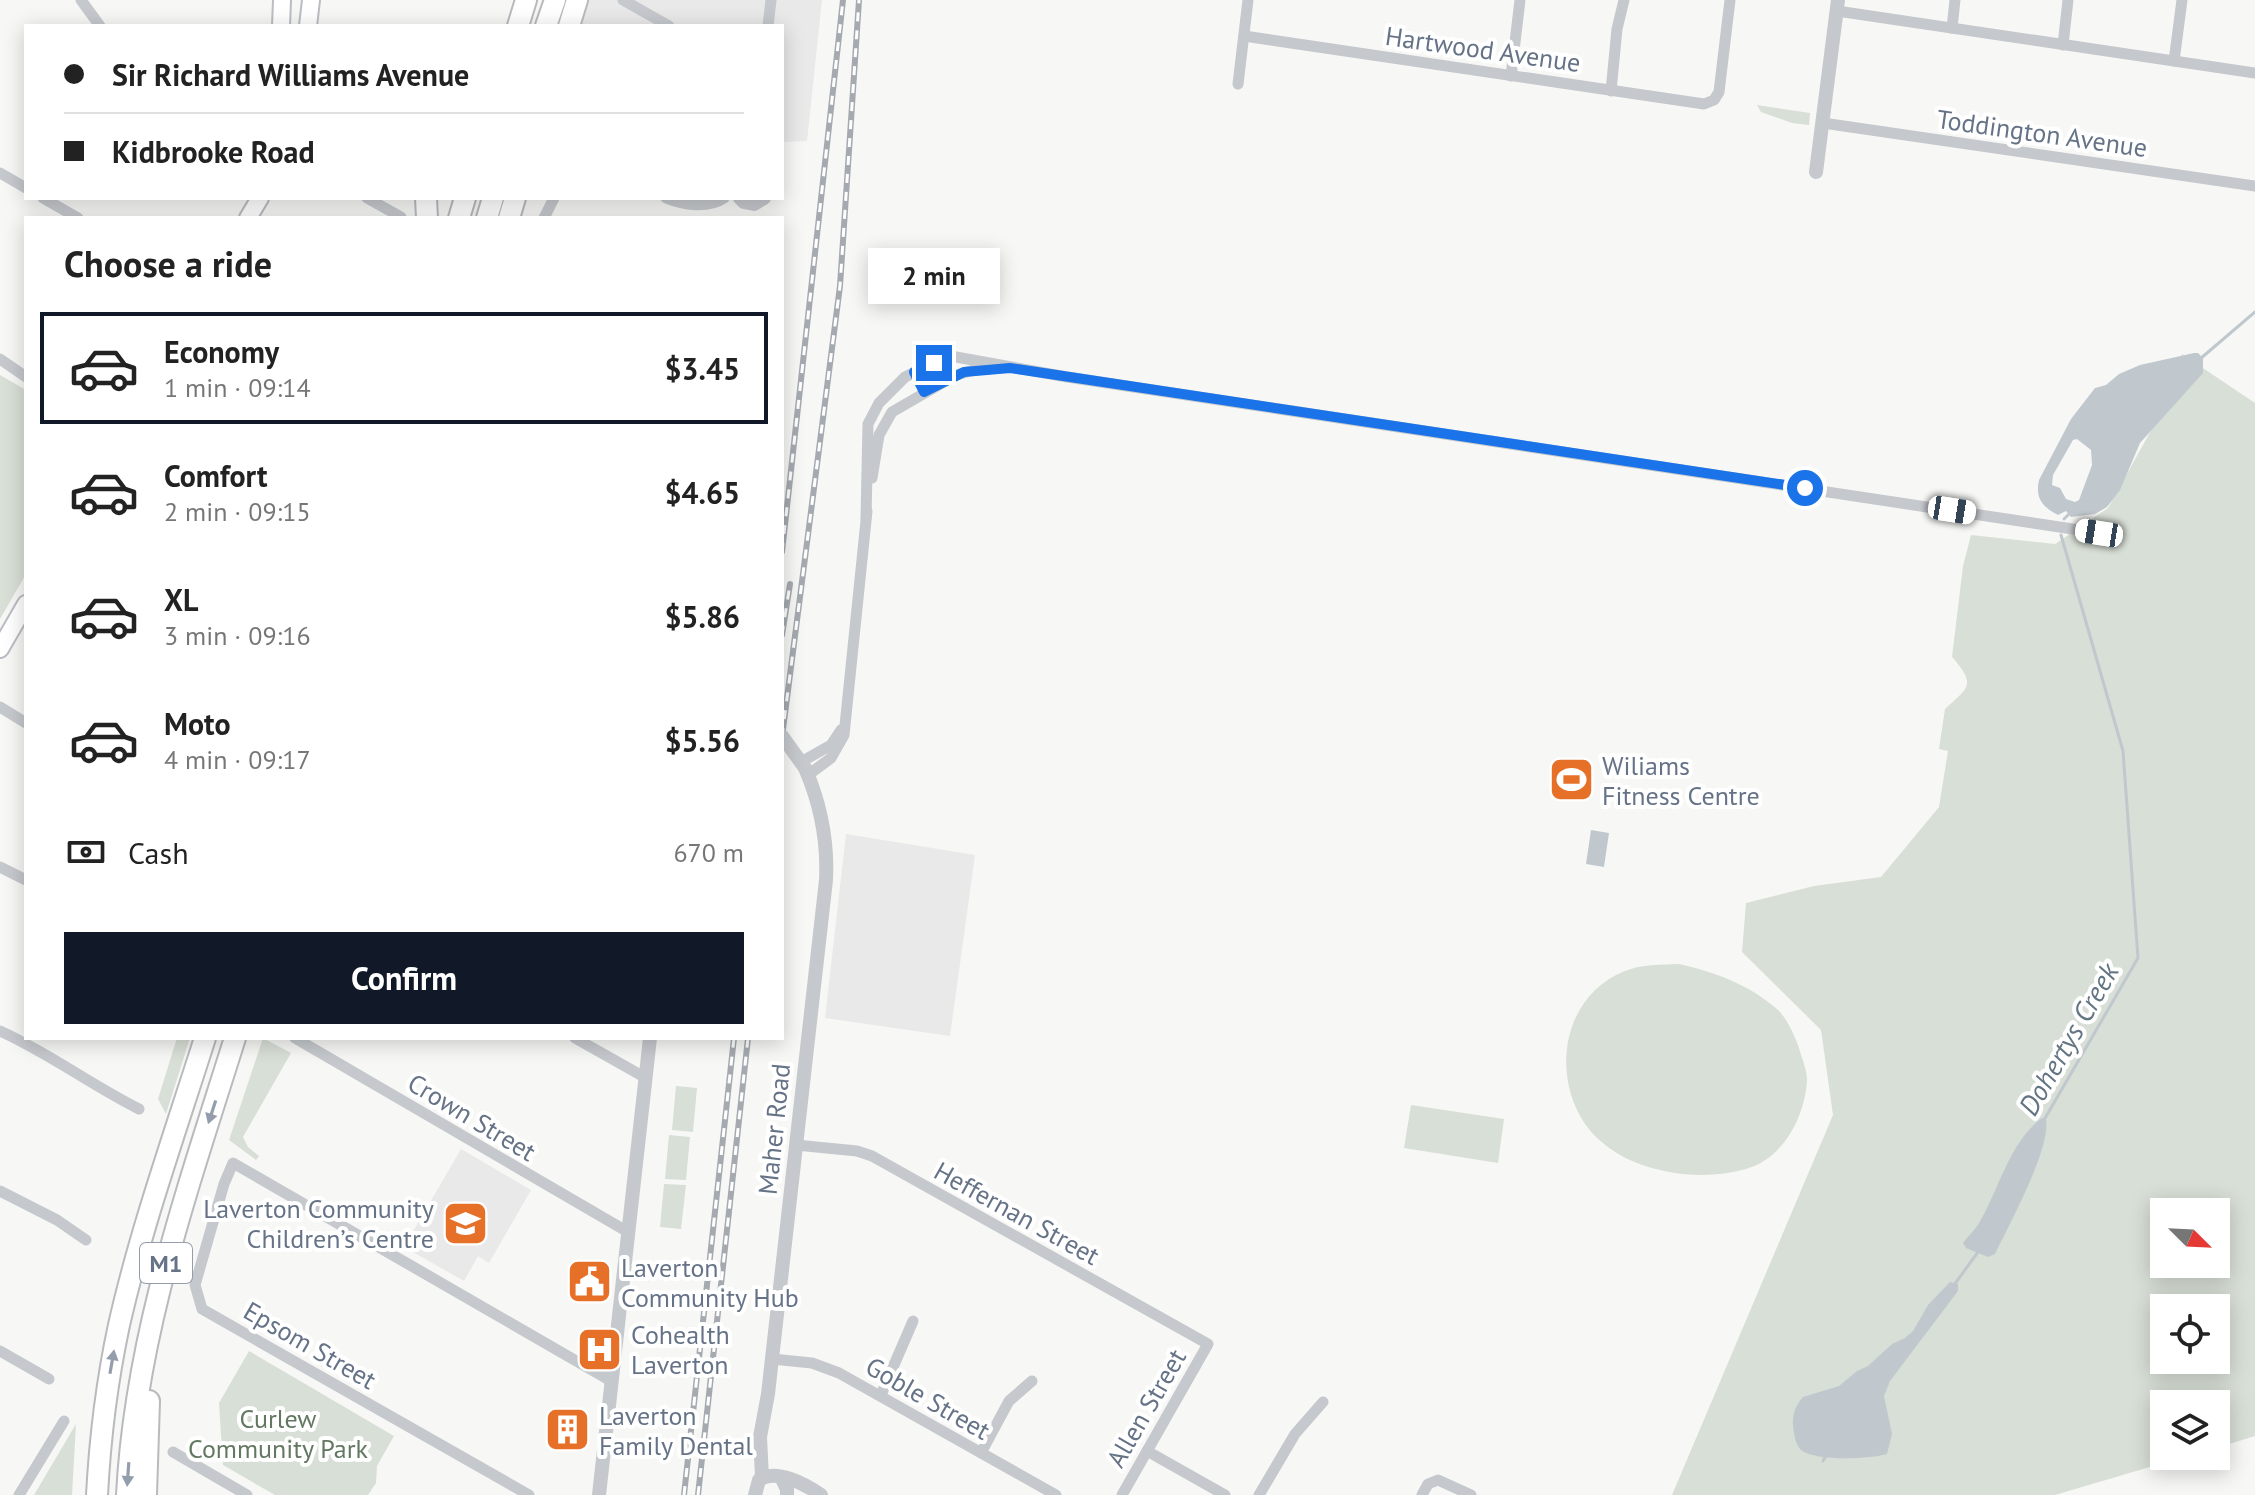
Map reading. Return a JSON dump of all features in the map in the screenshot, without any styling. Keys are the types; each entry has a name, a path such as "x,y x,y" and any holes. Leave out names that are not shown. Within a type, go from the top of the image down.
{"highway":[{"path":"519,24 526,0"},
{"path":"547,24 555,0"},
{"path":"570,24 577,0"},
{"name":"M1","path":"97,1495 105,1407 120,1323 145,1229 204,1040"},
{"name":"M1","path":"127,1495 135,1411 149,1328 234,1040"},
{"path":"146,1495 147,1419 152,1373 188,1188"}],"main road":[{"path":"281,24 285,0 300,4 311,0 308,24"},
{"path":"0,649 24,607"}],"street":[{"path":"81,0 99,24"},
{"path":"623,0 665,24"},
{"path":"768,24 771,0"},
{"path":"1238,84 1248,0"},
{"path":"1511,76 1520,0"},
{"path":"1611,91 1617,29 1624,0"},
{"name":"Hartwood Avenue","path":"1244,36 1699,104 1714,100 1719,92 1730,0"},
{"path":"1952,28 1955,0"},
{"path":"2063,45 2068,0"},
{"path":"2174,61 2182,0"},
{"path":"1816,172 1838,6 1952,28 2255,73"},
{"name":"Toddington Avenue","path":"1823,123 2255,186"},
{"path":"0,173 24,187"},
{"path":"46,200 74,216"},
{"path":"371,200 399,216"},
{"path":"672,200 705,205 719,200"},
{"path":"866,518 866,439 869,421 882,399 899,382 914,372 956,357 1010,368 2099,533"},
{"path":"0,359 24,376"},
{"path":"805,766 828,761 837,751 844,735 866,518 882,425 896,409 964,372 1010,368"},
{"path":"914,372 924,392"},
{"path":"0,707 24,722"},
{"name":"Maher Road","path":"773,1477 760,1437 768,1394 827,864 822,817 805,766 784,739"},
{"path":"0,867 24,879"},
{"path":"0,1031 38,1048 93,1085 139,1109"},
{"name":"Crown Street","path":"298,1040 628,1232"},
{"path":"579,1040 646,1078"},
{"path":"599,1495 650,1040"},
{"name":"Heffernan Street","path":"796,1145 857,1151 872,1156 1208,1344"},
{"name":"Epsom Street","path":"529,1495 202,1309 195,1285 233,1163 611,1381"},
{"path":"0,1191 57,1220 86,1240"},
{"path":"881,1395 913,1321"},
{"name":"Allen Street","path":"1122,1495 1208,1344"},
{"path":"0,1351 49,1379"},
{"name":"Goble Street","path":"772,1359 812,1363 839,1373 1056,1495"},
{"path":"981,1453 1009,1401 1032,1381"},
{"path":"1259,1495 1295,1434 1323,1402"},
{"path":"19,1495 64,1421"},
{"path":"1147,1451 1225,1495"},
{"path":"173,1452 247,1495"},
{"path":"755,1495 756,1484 773,1477 801,1482 821,1495"},
{"path":"773,1477 787,1489 787,1495"},
{"path":"1422,1495 1434,1480 1442,1480 1471,1495"}],"shaded area":[{"path":"587,0 822,0 807,141 784,142 784,24 581,24"},
{"path":"2198,353 2203,358 2203,373 2140,443 2120,490 2107,507 2095,514 2071,517 2066,511 2058,515 2052,512 2039,497 2039,480 2071,419 2095,388 2140,365","holes":["2077,439 2091,450 2092,465 2079,500 2066,499 2060,488 2052,485 2053,475 2073,440"]},
{"path":"1591,830 1609,833 1604,867 1586,864"},
{"path":"846,834 975,855 950,1036 825,1018"},
{"path":"2042,1118 2046,1120 2046,1133 2036,1167 1995,1254 1988,1257 1966,1248 1963,1243 1979,1223 2013,1153"},
{"name":"Laverton Community Children’s Centre","path":"461,1149 531,1190 489,1263 478,1256 464,1281 404,1247"},
{"path":"1950,1282 1958,1284 1958,1291 1890,1381 1884,1396 1892,1434 1887,1454 1829,1458 1800,1449 1793,1422 1795,1410 1803,1397 1839,1386 1892,1344 1905,1338 1913,1331 1928,1305"}],"green space":[{"path":"1757,105 1810,113 1809,125 1792,123 1761,112"},
{"path":"2182,354 2255,403 2255,1436 2230,1444 2230,1390 2150,1390 2150,1467 2055,1495 1672,1495 1833,1115 1821,1030 1742,952 1746,903 1814,886 1881,877 1939,807 1948,751 1939,749 1945,709 1964,691 1967,681 1952,657 1963,566 1971,535 2055,544 2108,508 2154,425"},
{"path":"0,375 24,389 24,577 0,619"},
{"path":"1679,964 1731,980 1766,1000 1784,1017 1798,1045 1807,1080 1797,1122 1771,1156 1746,1169 1704,1175 1681,1174 1637,1163 1599,1140 1585,1124 1574,1103 1566,1059 1576,1016 1588,998 1604,982 1625,971"},
{"path":"176,1040 189,1040 166,1114 158,1099"},
{"path":"262,1040 267,1040 291,1053 243,1137 248,1147 259,1156 256,1160 229,1140"},
{"path":"676,1086 697,1088 693,1132 672,1130"},
{"path":"1411,1105 1504,1119 1498,1163 1404,1148"},
{"path":"669,1135 690,1137 686,1180 665,1179"},
{"path":"664,1184 686,1185 681,1229 660,1227"},
{"name":"Curlew Community Park","path":"249,1351 394,1436 377,1466 376,1483 368,1495 275,1495 223,1465 219,1403"},
{"path":"76,1424 72,1495 34,1495"}],"waterway":[{"name":"Dohertys Creek","path":"2200,359 2255,312"},
{"name":"Dohertys Creek","path":"2064,519 2070,513"},
{"name":"Dohertys Creek","path":"2044,1120 2138,958 2123,751 2061,535"},
{"name":"Dohertys Creek","path":"1954,1285 1978,1252"},
{"name":"Dohertys Creek","path":"1823,1461 1827,1454"}],"railway":[{"path":"784,534 843,0"},
{"path":"784,721 840,286 859,0"},
{"path":"784,622 790,584"},
{"path":"684,1495 734,1040"},
{"path":"698,1495 748,1040"}],"place":[{"name":"Wiliams Fitness Centre","path":"1571,780"},
{"name":"Laverton Community Children’s Centre","path":"465,1223"},
{"name":"Laverton Community Hub","path":"590,1282"},
{"name":"Cohealth Laverton","path":"600,1349"},
{"name":"Laverton Family Dental","path":"568,1430"}],"route":[{"path":"934,363 914,372 924,392 964,372 1010,368 1805,488"}]}
